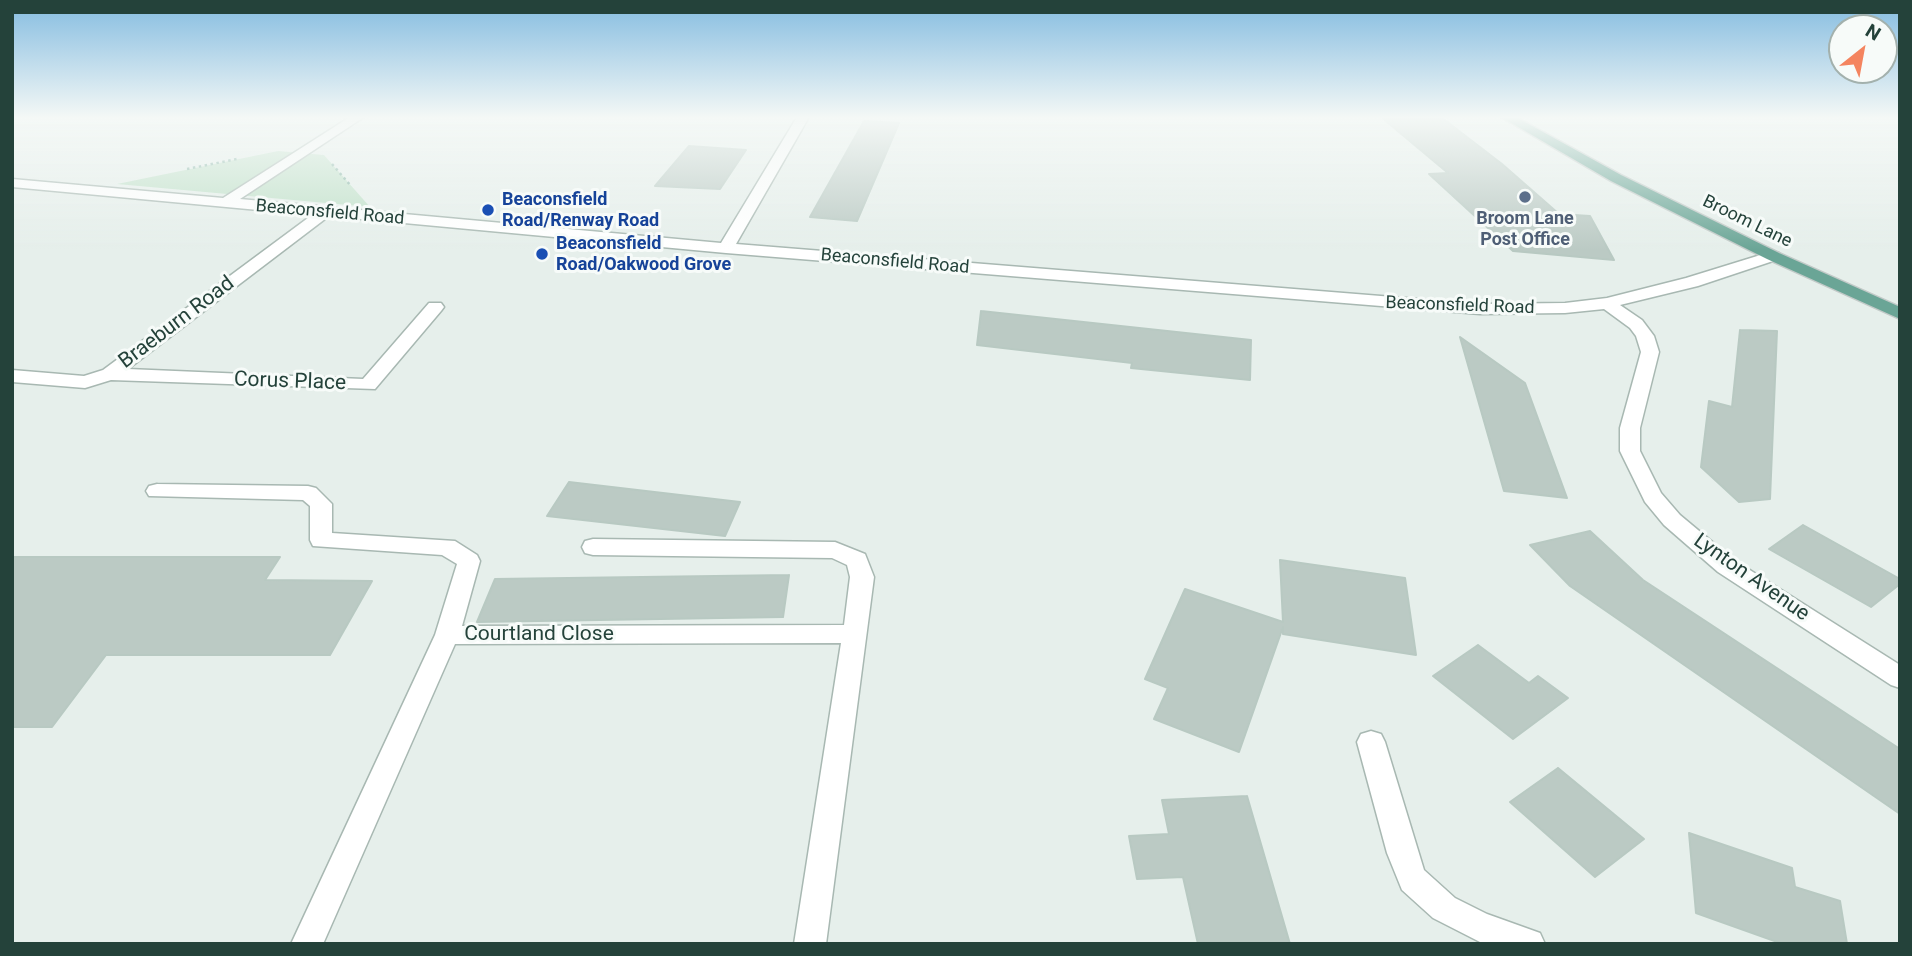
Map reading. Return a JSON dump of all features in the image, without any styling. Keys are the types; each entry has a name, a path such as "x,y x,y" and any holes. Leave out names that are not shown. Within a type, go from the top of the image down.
{"main road":[{"name":"Broom Lane","path":"1587,162 1773,256 1900,314"}],"street":[{"path":"223,204 289,162"},
{"path":"726,248 777,162"},
{"name":"Beaconsfield Road","path":"12,183 726,248 1432,307 1524,310 1607,303 1692,282 1773,256"},
{"name":"Braeburn Road","path":"12,376 85,382 110,374 324,212"},
{"name":"Lynton Avenue","path":"1607,303 1636,324 1645,336 1650,352 1630,428 1630,451 1653,497 1672,520 1726,566 1900,678"},
{"name":"Corus Place","path":"110,374 368,385 435,307"},
{"name":"Courtland Close","path":"157,491 308,493 321,505 321,540 447,547 469,561 447,635 855,634"},
{"path":"593,547 835,550 857,559 862,577 810,944"},
{"path":"307,944 447,635"},
{"path":"1371,743 1402,853 1413,880 1444,908 1480,927 1529,944"}],"green space":[{"path":"226,162 330,162 370,207 117,184"}],"building":[{"path":"676,162 738,162 720,189 655,186"},
{"path":"841,162 882,162 857,221 810,217"},
{"path":"1434,162 1499,162 1559,214 1590,216 1614,260 1513,251 1429,174 1448,173"},
{"path":"981,311 1251,340 1250,380 1131,368 1132,363 977,345"},
{"path":"1740,330 1777,331 1770,499 1739,502 1701,467 1709,401 1732,407"},
{"path":"1460,337 1525,383 1567,498 1504,491"},
{"path":"569,482 740,502 725,536 547,516"},
{"path":"1803,525 1900,579 1900,584 1871,607 1769,549"},
{"path":"1590,531 1643,580 1900,749 1900,814 1570,586 1530,545"},
{"path":"12,557 280,557 265,580 372,581 330,655 106,655 52,727 12,727"},
{"path":"1280,560 1405,578 1416,655 1283,634 1283,627 1239,752 1154,719 1168,688 1145,679 1185,589 1283,622"},
{"path":"789,575 783,617 477,622 495,579"},
{"path":"1478,645 1529,683 1538,676 1568,698 1513,739 1433,676"},
{"path":"1558,768 1644,839 1595,877 1510,802"},
{"path":"1247,796 1290,944 1198,944 1183,877 1137,879 1129,836 1169,834 1162,800"},
{"path":"1689,833 1792,868 1795,887 1840,901 1847,944 1783,944 1696,913"}],"place":[{"name":"Broom Lane Post Office","path":"1525,197"},
{"name":"Beaconsfield Road/Renway Road","path":"488,210"},
{"name":"Beaconsfield Road/Oakwood Grove","path":"542,254"}]}
